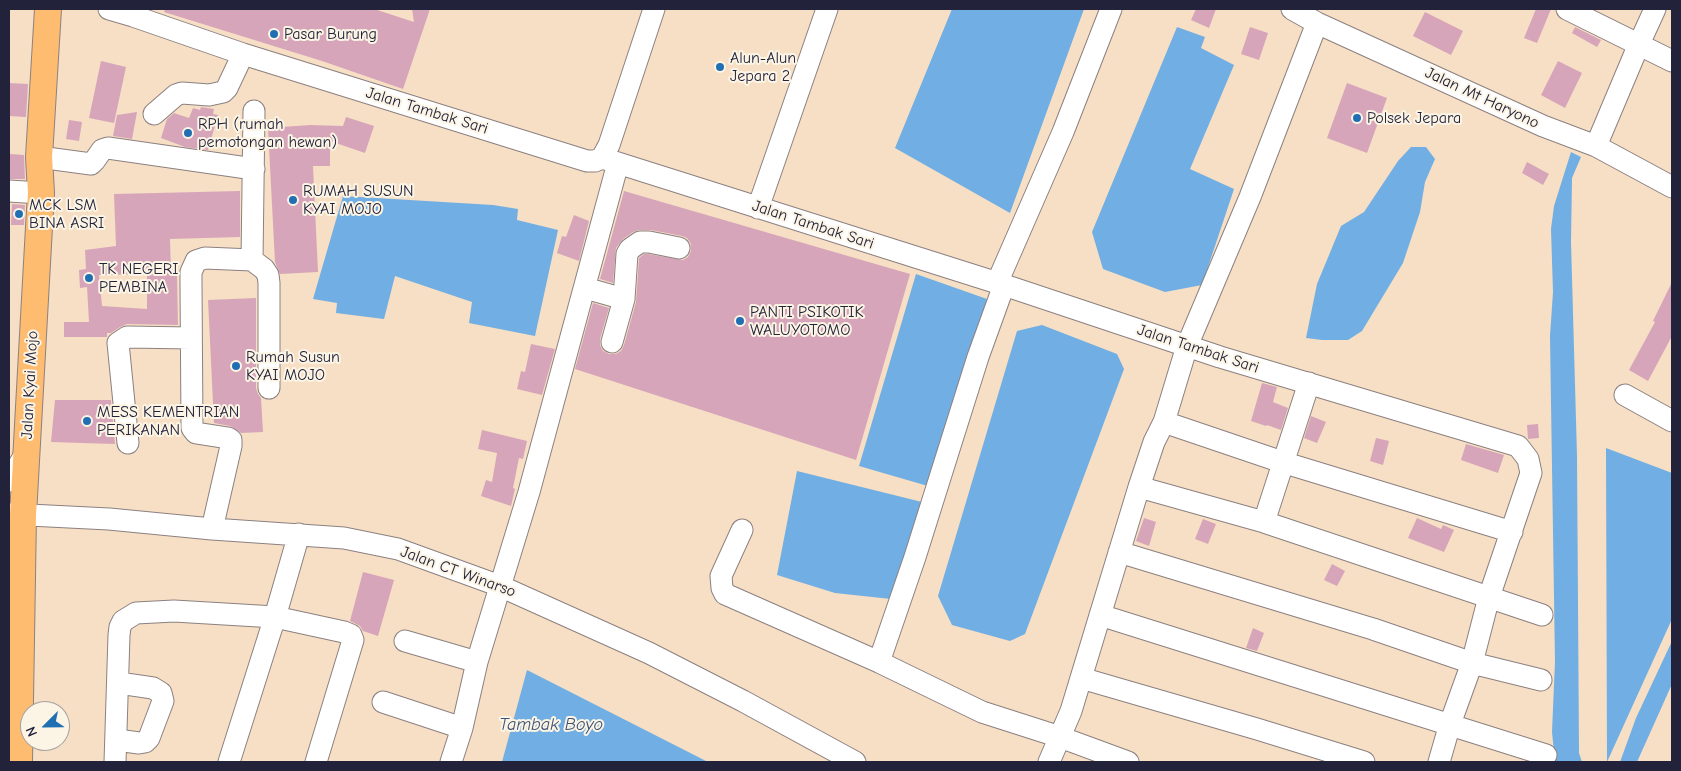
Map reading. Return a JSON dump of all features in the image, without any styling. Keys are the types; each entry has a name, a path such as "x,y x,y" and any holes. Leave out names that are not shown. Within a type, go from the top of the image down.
{"main road":[{"name":"Jalan Kyai Mojo","path":"19,762 16,514 26,452 41,193 39,157 48,9"}],"street":[{"name":"Jalan Tambak Sari","path":"109,9 219,38 242,54 587,161 610,160 1001,284 1186,346 1518,446 1528,458 1531,473 1512,532"},
{"path":"451,762 462,728 477,662 529,492 585,288 610,160 609,145 654,9"},
{"path":"758,208 827,9"},
{"path":"879,662 915,557 1001,284 1111,9"},
{"path":"1567,9 1672,61"},
{"path":"1596,146 1655,9"},
{"path":"1049,762 1082,678 1139,487 1154,442 1164,422 1186,346 1250,197 1306,14"},
{"name":"Jalan Mt Haryono","path":"1306,14 1543,126 1596,146 1672,186"},
{"path":"154,114 176,95 182,93 209,95 223,92 227,88 242,54"},
{"path":"252,260 254,111"},
{"path":"39,157 91,164 102,150 108,148 254,169"},
{"path":"9,191 41,193"},
{"path":"612,342 624,299 627,254 630,249 640,242 678,248"},
{"path":"212,529 231,440 196,433 192,428 191,278 193,266 196,262 205,258 252,260 264,269 268,275 269,388"},
{"path":"585,288 624,299"},
{"path":"128,443 118,342 127,336 191,338"},
{"path":"1264,522 1308,383"},
{"path":"1625,395 1672,421"},
{"path":"1164,422 1282,462 1512,532 1490,596 1472,663 1450,724 1439,762"},
{"path":"9,481 26,452"},
{"path":"1139,487 1264,522 1542,614"},
{"name":"Jalan CT Winarso","path":"16,514 109,519 212,529 344,538 398,550 500,586 648,653 743,701 855,762"},
{"path":"742,530 721,576 722,588 725,594 879,662 982,712 1060,737 1128,762"},
{"path":"229,762 299,534"},
{"path":"1119,552 1373,629 1472,663 1541,680"},
{"path":"116,762 120,627 123,621 136,613 174,612 275,617 344,632 351,636 352,640 316,762"},
{"path":"1100,615 1546,755"},
{"path":"405,640 477,662"},
{"path":"1082,678 1364,762"},
{"path":"117,740 145,742 149,738 163,701 161,693 153,688 119,683"},
{"path":"384,702 462,728"}],"water":[{"path":"952,9 1084,9 1010,213 895,148"},
{"path":"1177,27 1205,37 1201,48 1234,65 1190,169 1234,189 1202,285 1165,292 1103,269 1092,232"},
{"path":"1411,147 1426,147 1435,159 1425,182 1420,212 1403,263 1362,331 1348,340 1306,338 1317,284 1341,226 1364,212 1398,161"},
{"path":"1571,152 1581,157 1572,178 1571,242 1577,456 1579,753 1582,762 1555,762 1552,732 1555,662 1550,336 1553,292 1551,229 1554,206"},
{"path":"343,196 493,205 518,209 517,220 558,230 535,336 469,323 472,302 395,276 384,319 336,313 337,303 313,299"},
{"path":"916,274 987,299 928,486 859,466"},
{"path":"1042,325 1117,354 1124,369 1025,634 1010,641 952,625 938,596 1017,331"},
{"path":"1606,448 1672,473 1672,619 1607,762"},
{"path":"797,471 922,502 891,599 835,593 777,575"},
{"path":"1672,641 1672,684 1637,762 1620,762 1636,718"},
{"name":"Tambak Boyo","path":"527,670 708,762 502,762"}],"building":[{"path":"165,9 374,9 414,22 412,9 430,9 403,89 322,61 164,12"},
{"path":"1196,9 1216,9 1209,28 1191,20"},
{"path":"1536,9 1551,9 1537,43 1524,38"},
{"path":"1425,12 1463,31 1451,55 1413,36"},
{"path":"1250,27 1268,33 1259,60 1241,54"},
{"path":"1575,27 1601,40 1597,47 1572,33"},
{"path":"101,61 126,67 114,123 89,118"},
{"path":"1558,61 1582,73 1565,108 1541,95"},
{"path":"9,83 28,84 26,117 9,116"},
{"name":"Polsek Jepara","path":"1347,83 1387,98 1367,153 1327,138"},
{"name":"RPH (rumah pemotongan hewan)","path":"201,107 214,109 213,114 218,115 208,150 185,147 161,138 167,119 174,113 189,118 193,108 200,110"},
{"path":"137,112 132,139 113,136 117,115"},
{"name":"RUMAH SUSUN KYAI MOJO","path":"346,117 374,126 365,153 330,141 330,166 313,166 318,272 280,274 275,262 268,128 311,125 343,126"},
{"path":"69,120 82,122 79,141 66,139"},
{"path":"10,154 24,155 25,179 9,179"},
{"path":"1527,162 1549,174 1543,185 1522,173"},
{"path":"240,191 240,237 170,239 171,275 177,275 178,325 127,324 111,333 107,333 107,337 64,337 64,322 89,322 87,287 80,288 79,270 86,269 85,250 116,246 114,194","holes":["147,274 147,309 102,306 99,275"]},
{"name":"PANTI PSIKOTIK WALUYOTOMO","path":"624,191 910,274 856,460 575,369 593,303 609,308 600,345 603,351 609,354 616,354 621,351 624,345 636,302 639,258 644,254 648,254 683,260 688,257 691,251 691,244 687,238 651,230 639,230 623,239 616,248 613,283 600,279"},
{"name":"MCK LSM BINA ASRI","path":"12,204 25,205 24,225 11,225"},
{"path":"574,215 589,221 579,261 557,253 562,236 566,237"},
{"path":"1672,282 1672,336 1648,381 1629,370 1655,322 1653,321"},
{"name":"Rumah Susun KYAI MOJO","path":"256,298 256,388 261,398 263,432 241,433 230,426 214,423 208,300"},
{"path":"531,344 555,349 542,395 517,389 521,371 525,372"},
{"path":"1262,383 1277,387 1273,402 1288,408 1281,430 1251,421"},
{"name":"MESS KEMENTRIAN PERIKANAN","path":"55,400 111,400 115,444 51,442"},
{"path":"1311,416 1326,422 1317,443 1304,438"},
{"path":"1538,424 1539,438 1528,439 1527,425"},
{"path":"482,430 527,441 523,459 519,458 511,506 481,496 486,480 492,482 497,453 478,449"},
{"path":"1376,438 1389,441 1383,465 1370,461"},
{"path":"1466,444 1504,455 1498,473 1461,460"},
{"path":"1144,518 1156,522 1149,546 1136,541"},
{"path":"1417,518 1441,529 1443,525 1454,530 1444,552 1408,538"},
{"path":"1203,519 1216,524 1208,544 1195,539"},
{"path":"1332,564 1345,571 1337,586 1324,580"},
{"path":"363,572 394,580 378,636 363,631 360,626 350,621"},
{"path":"1253,628 1264,633 1257,651 1246,648"}],"place":[{"name":"Pasar Burung","path":"274,34"},
{"name":"Alun-Alun Jepara 2","path":"720,67"},
{"name":"Polsek Jepara","path":"1357,118"},
{"name":"RPH (rumah pemotongan hewan)","path":"188,133"},
{"name":"RUMAH SUSUN KYAI MOJO","path":"293,200"},
{"name":"MCK LSM BINA ASRI","path":"19,214"},
{"name":"TK NEGERI PEMBINA","path":"89,278"},
{"name":"PANTI PSIKOTIK WALUYOTOMO","path":"740,321"},
{"name":"Rumah Susun KYAI MOJO","path":"236,366"},
{"name":"MESS KEMENTRIAN PERIKANAN","path":"87,421"}]}
